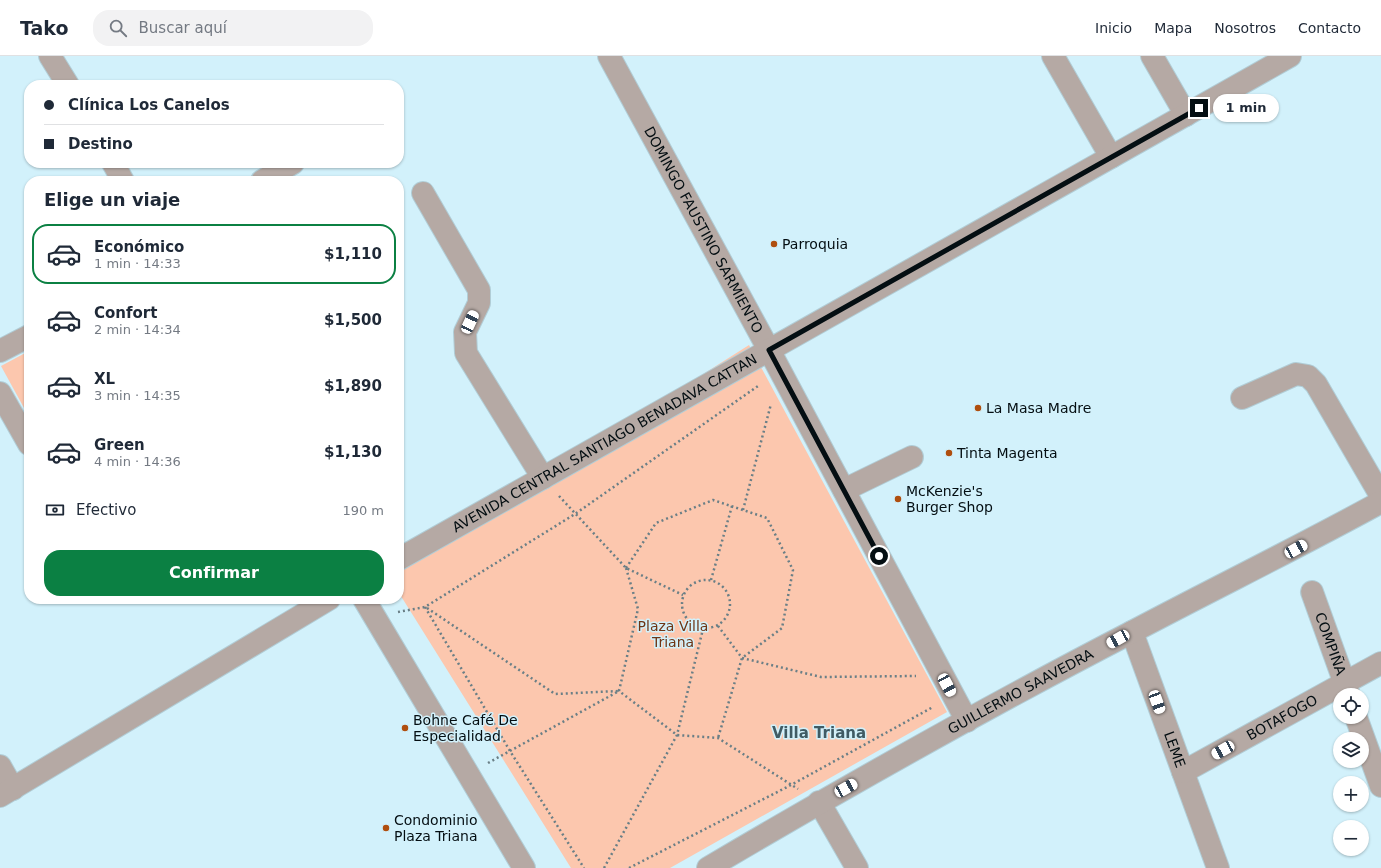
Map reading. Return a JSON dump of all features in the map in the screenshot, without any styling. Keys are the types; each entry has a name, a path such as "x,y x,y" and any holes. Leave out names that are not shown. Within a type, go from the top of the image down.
{"street":[{"path":"50,56 65,80"},
{"name":"DOMINGO FAUSTINO SARMIENTO","path":"609,56 769,350 967,721"},
{"path":"1052,56 1111,157"},
{"path":"1152,56 1186,115"},
{"name":"AVENIDA CENTRAL SANTIAGO BENADAVA CATTAN","path":"404,556 1290,56"},
{"path":"271,176 284,168"},
{"path":"423,194 479,290 479,303 465,332 466,353 542,478"},
{"path":"0,351 24,339"},
{"path":"1242,398 1296,374 1308,376 1316,384 1381,496"},
{"path":"0,393 24,435"},
{"path":"844,490 912,458"},
{"name":"GUILLERMO SAAVEDRA","path":"708,868 819,802 967,721 1132,632 1296,549 1381,502"},
{"name":"COMPIÑA","path":"1312,592 1346,688"},
{"path":"0,766 6,793 321,604"},
{"path":"367,604 524,868"},
{"name":"LEME","path":"1132,632 1218,868"},
{"name":"BOTAFOGO","path":"1347,688 1381,662"},
{"name":"BOTAFOGO","path":"1183,772 1333,696"},
{"path":"1359,724 1381,786"},
{"path":"819,802 857,868"}],"path":[{"path":"743,510 780,371"},
{"path":"425,607 575,514 780,371"},
{"path":"542,478 626,568 683,595"},
{"path":"626,568 656,523 713,500 767,518 793,570 782,628 742,658 718,738"},
{"path":"711,580 732,506"},
{"path":"468,774 619,691 638,609 626,568"},
{"path":"702,580 711,580 725,589 729,597 729,613 724,621 718,626 703,629 689,623 684,617 681,602 683,595 694,583 702,580"},
{"path":"425,607 555,694 619,691 677,735 718,738 819,802"},
{"path":"425,607 510,751 584,868"},
{"path":"718,626 742,658 821,677 918,676"},
{"path":"604,868 677,735 703,629"},
{"path":"629,868 791,785 953,696"},
{"path":"928,702 930,708"}],"green space":[{"name":"Plaza Villa Triana","path":"749,345 947,712 670,868 571,868 404,601 404,564"},
{"path":"24,354 24,408 1,366"}],"place":[{"name":"Parroquia","path":"774,244"},
{"name":"La Masa Madre","path":"978,408"},
{"name":"Tinta Magenta","path":"949,453"},
{"name":"McKenzie's Burger Shop","path":"898,499"},
{"name":"Bohne Café De Especialidad","path":"405,728"},
{"name":"Condominio Plaza Triana","path":"386,828"}],"district":[{"name":"Villa Triana","path":"819,733"}],"route":[{"path":"879,556 769,350 1199,108"}]}
